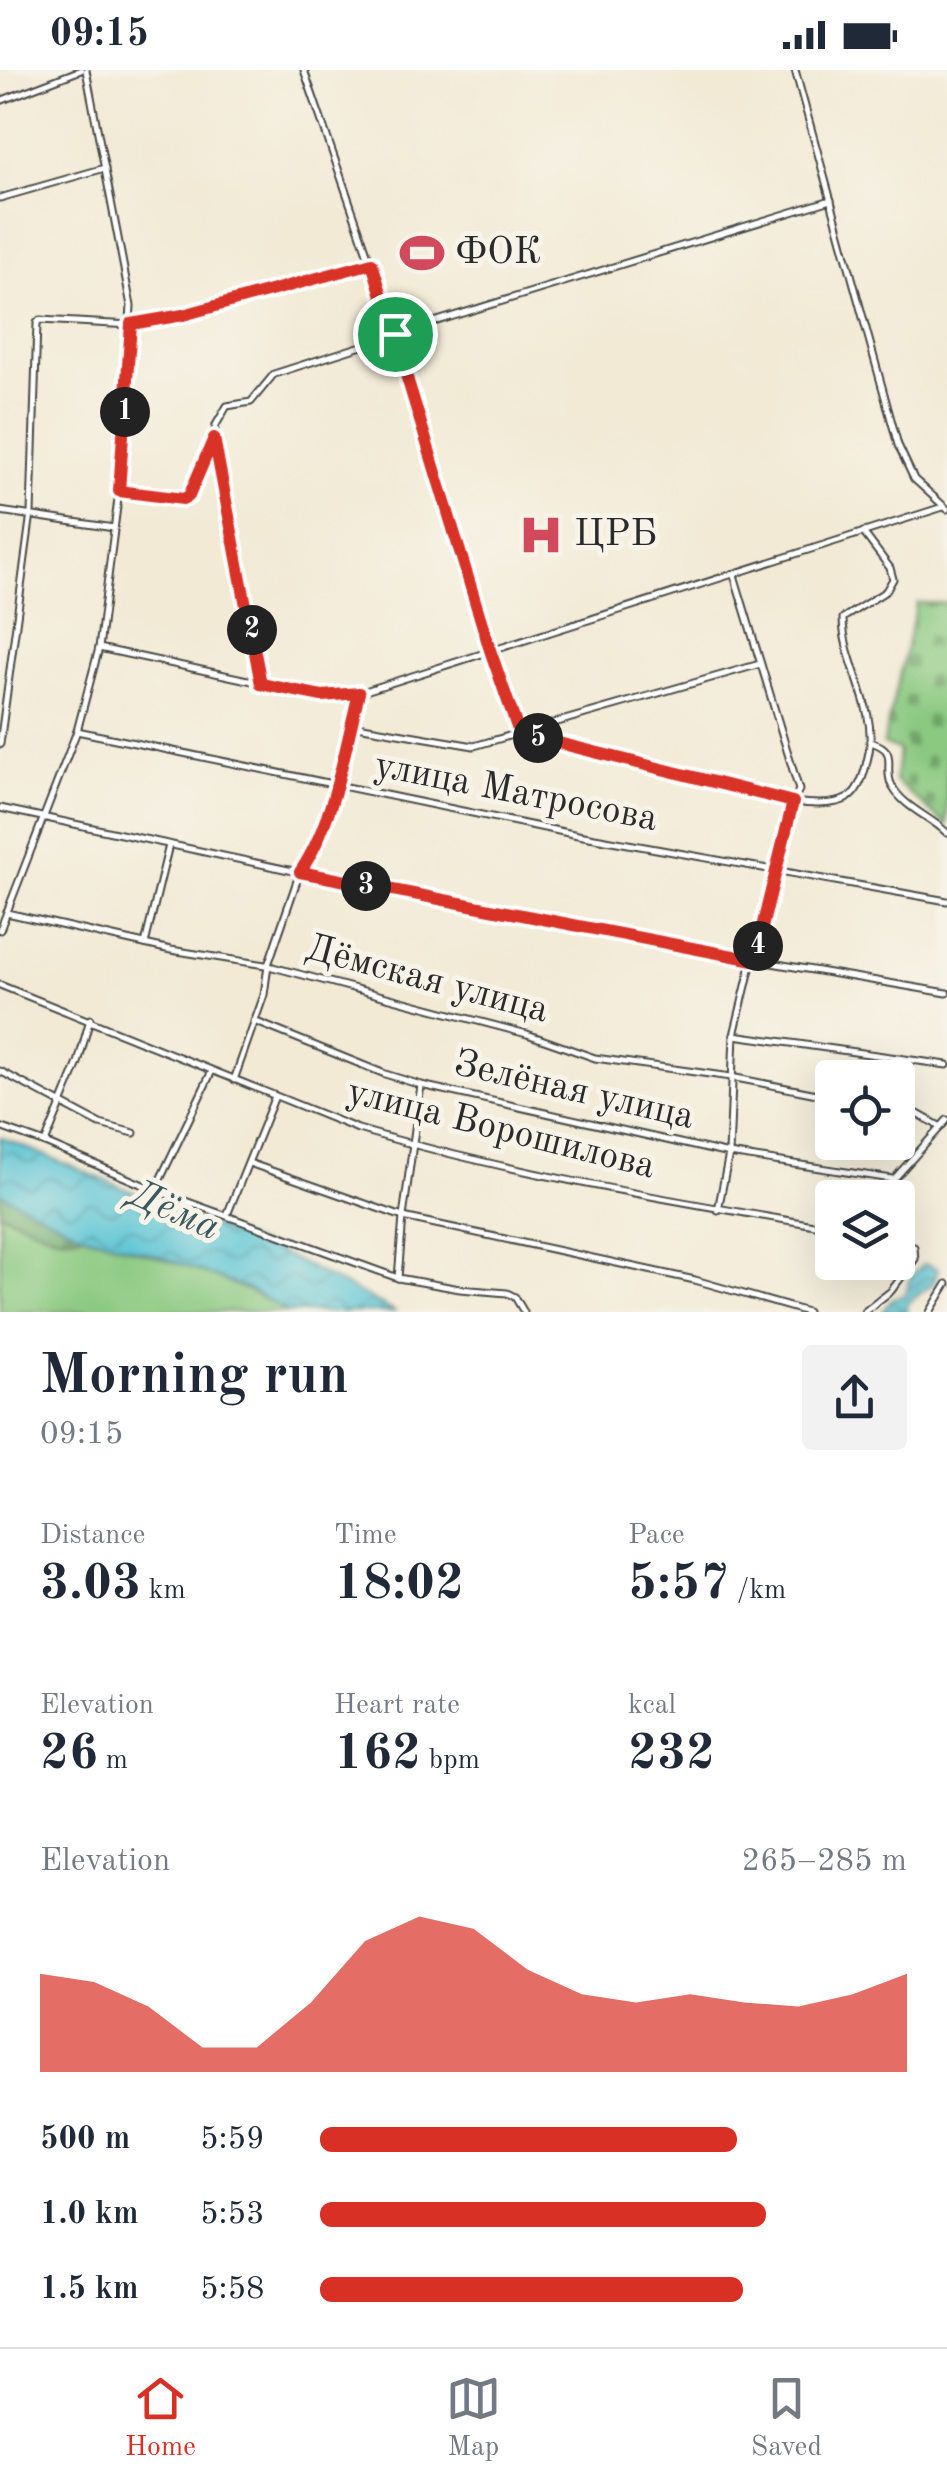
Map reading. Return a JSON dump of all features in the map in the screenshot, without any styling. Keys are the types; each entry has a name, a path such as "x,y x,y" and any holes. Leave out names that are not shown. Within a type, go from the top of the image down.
{"street":[{"path":"0,100 84,70 131,324 119,491 99,648 77,731 0,930"},
{"path":"304,70 372,263 519,733"},
{"path":"795,70 898,446 914,479 945,508"},
{"path":"0,198 105,168"},
{"path":"119,491 183,499 189,496 226,406 251,402 274,374 831,200"},
{"path":"0,744 32,513 36,323 40,320 131,324 183,315 372,263"},
{"path":"214,438 261,684"},
{"path":"99,648 322,696 359,693 945,508"},
{"path":"0,510 114,528"},
{"path":"519,733 793,802 846,799 863,776 870,742 843,618 886,591 893,579 890,568 863,532"},
{"path":"718,1210 729,1154 734,1036 799,790 734,574"},
{"path":"351,725 474,746 760,664"},
{"path":"234,1080 264,995 268,966 334,786 359,693"},
{"name":"улица Матросова","path":"77,731 334,786 947,901"},
{"path":"870,742 880,744 888,753 893,790 947,833"},
{"path":"0,808 300,872 754,960 947,993"},
{"path":"146,944 170,844"},
{"name":"Дёмская улица","path":"6,913 268,966 527,1034 596,1058 731,1076 815,1093"},
{"path":"0,998 2,986"},
{"name":"улица Ворошилова","path":"2,986 358,1129 718,1210 815,1225"},
{"path":"46,1143 78,1063 90,1019"},
{"name":"Зелёная улица","path":"254,1021 421,1085 729,1154 892,1180"},
{"path":"734,1036 947,1065"},
{"path":"155,1190 212,1071"},
{"path":"0,1072 100,1124 134,1133"},
{"path":"398,1278 421,1085"},
{"path":"227,1216 275,1096"},
{"path":"915,1113 941,1127"},
{"path":"892,1180 947,1120"},
{"path":"0,1127 155,1190 398,1278 460,1289 500,1290 516,1297 524,1312"},
{"path":"249,1162 403,1216 695,1280 807,1312"},
{"path":"864,1312 899,1280"},
{"path":"930,1312 947,1284"}],"green space":[{"path":"917,603 947,603 947,826 895,781 899,750 883,744"},
{"path":"0,1193 82,1234 62,1237 0,1213"},
{"path":"0,1213 62,1237 82,1234 187,1267 288,1312 0,1312"}],"water":[{"name":"Дёма","path":"0,1137 281,1253 396,1312 288,1312 252,1291 165,1258 82,1234 0,1193"},
{"path":"925,1264 938,1269 934,1283 908,1302 907,1312 882,1312 893,1298 905,1295 910,1280 915,1280 915,1272"}],"place":[{"name":"ФОК","path":"422,253"},
{"name":"ЦРБ","path":"541,535"}],"route":[{"path":"372,263 395,334 490,650 519,733 793,802 754,960 300,872 321,830 359,693 322,696 261,684 214,438 189,496 183,499 119,491 131,324 183,315 372,263"}]}
